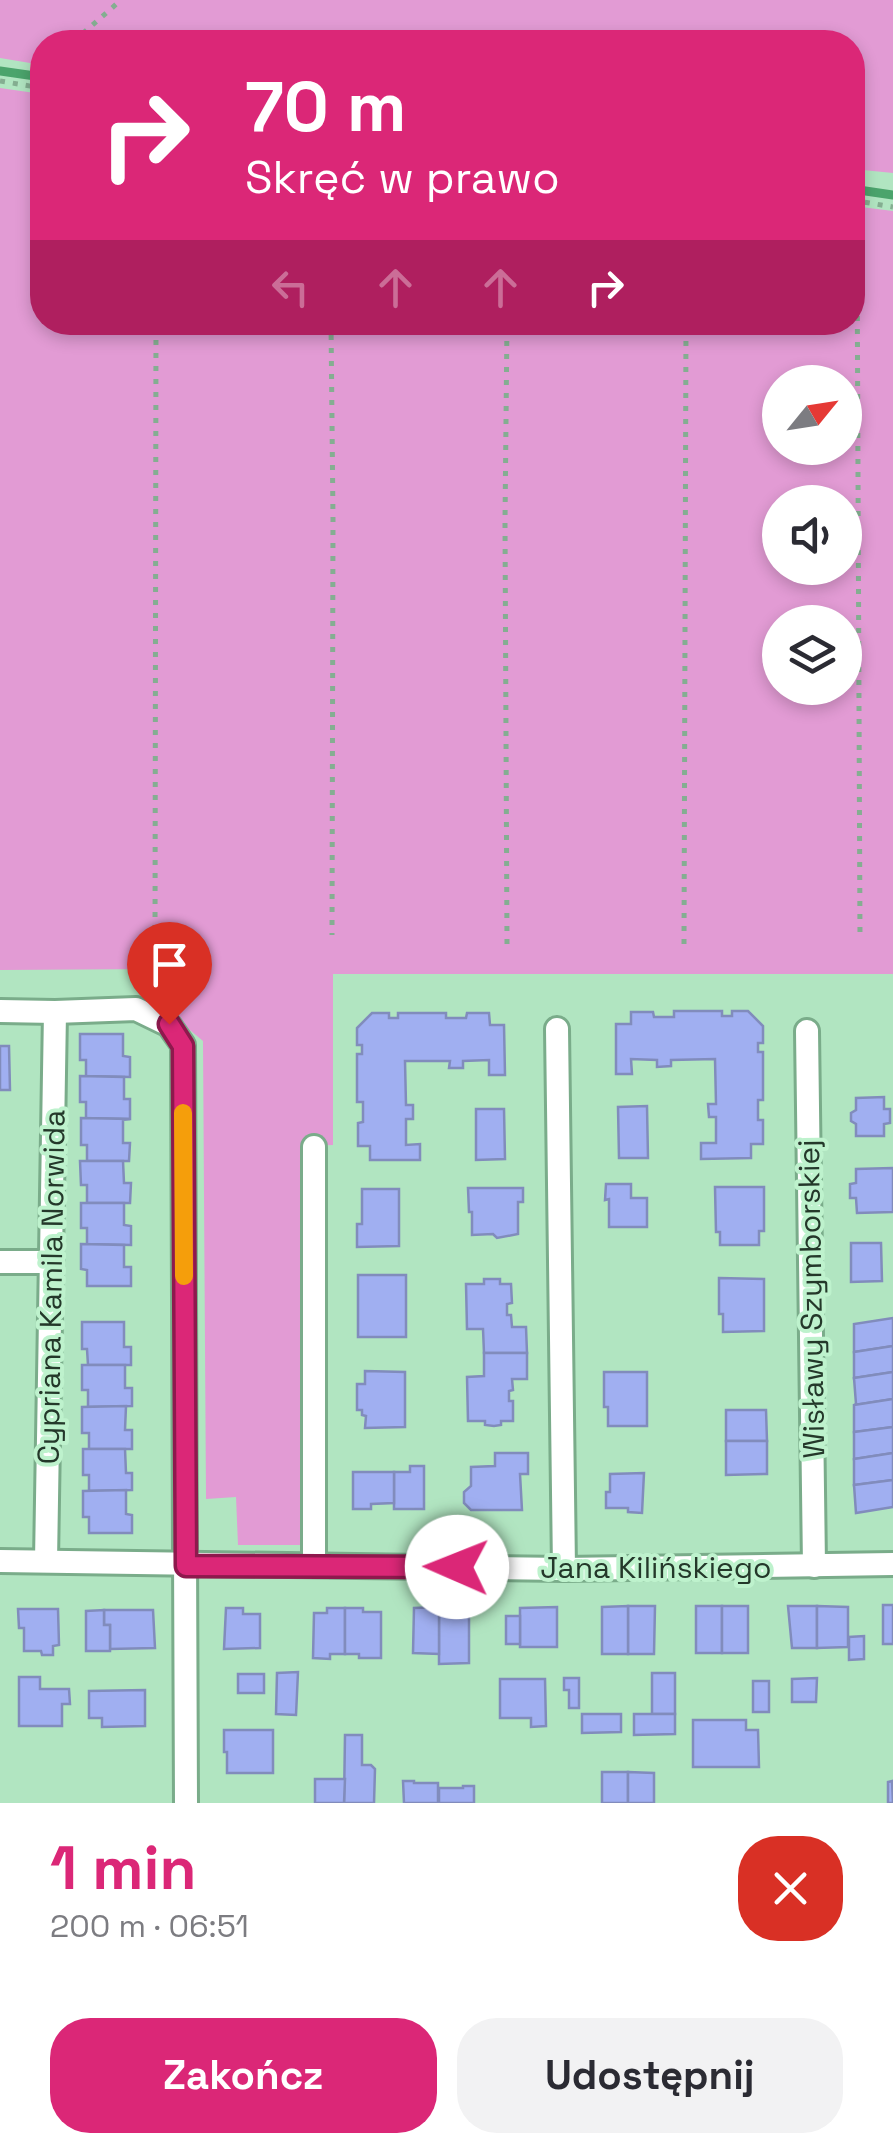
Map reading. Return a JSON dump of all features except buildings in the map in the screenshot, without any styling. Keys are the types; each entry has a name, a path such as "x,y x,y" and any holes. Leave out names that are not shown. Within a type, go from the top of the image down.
{"street":[{"path":"0,1011 136,1009 169,1024 183,1046 186,1803"},
{"name":"Cypriana Kamila Norwida","path":"46,1561 55,1012"},
{"path":"558,1029 564,1569"},
{"name":"Wisławy Szymborskiej","path":"807,1031 814,1566"},
{"path":"314,1148 314,1565"},
{"path":"0,1262 52,1262"},
{"name":"Jana Kilińskiego","path":"0,1561 564,1569 893,1564"}],"path":[{"path":"87,30 121,0"},
{"path":"0,82 30,86"},
{"path":"865,202 893,206"},
{"path":"155,943 156,335"},
{"path":"330,335 332,934"},
{"path":"507,944 504,522 508,335"},
{"path":"684,944 686,335"},
{"path":"857,335 860,938"}],"shaded area":[{"path":"0,0 893,0 893,173 865,170 865,30 30,30 30,63 0,58"},
{"path":"0,88 30,92 30,335 865,335 865,208 893,211 893,974 333,974 333,1145 304,1146 305,1545 238,1545 236,1497 206,1499 203,1041 160,1005 159,969 0,970"}],"waterway":[{"path":"0,71 30,75"},
{"path":"865,191 893,195"}],"slow traffic":[{"path":"183,1113 184,1276"}],"route":[{"path":"169,1024 183,1046 186,1566 457,1567"}]}
